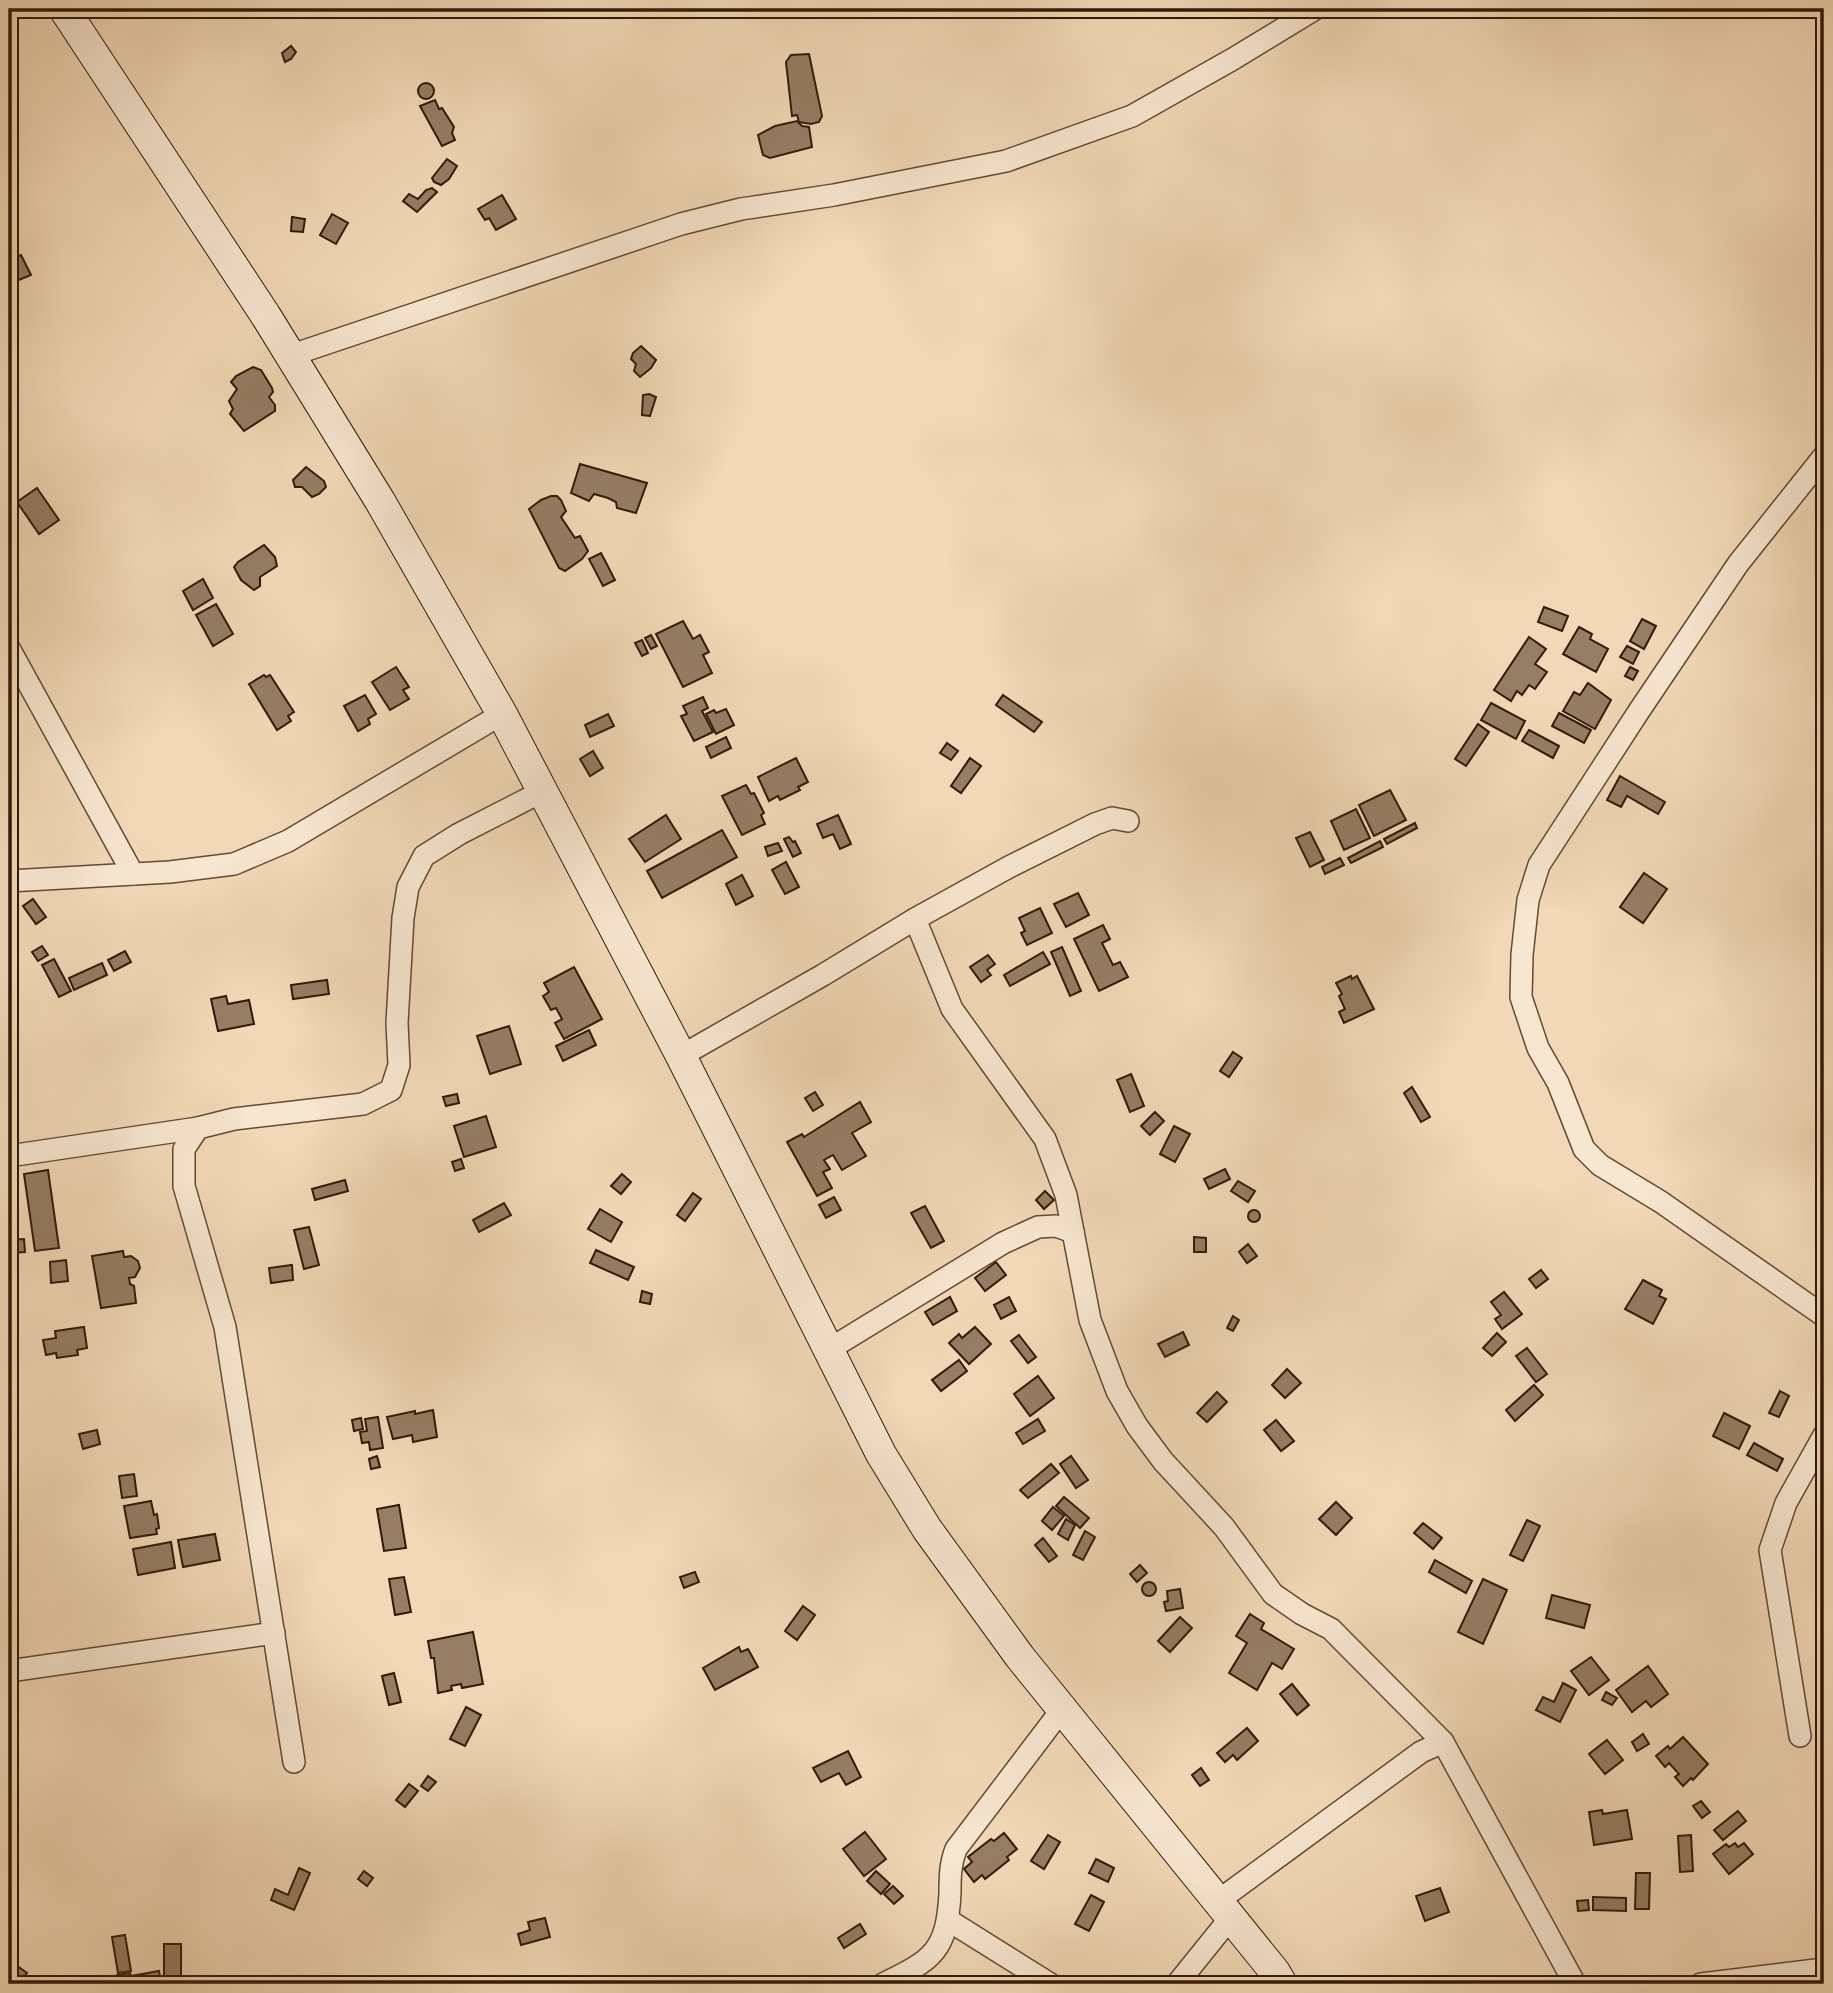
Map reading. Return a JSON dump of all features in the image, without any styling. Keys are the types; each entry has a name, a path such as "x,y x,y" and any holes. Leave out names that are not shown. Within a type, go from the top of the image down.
{"street":[{"path":"64,9 265,316 380,501 502,714 681,1056 881,1454 928,1529 1020,1657 1282,1984"},
{"path":"289,356 681,224 741,209 834,195 1006,161 1132,116 1233,60 1315,9"},
{"path":"1824,456 1738,564 1539,865 1528,900 1521,997 1538,1048 1558,1083 1584,1149 1600,1165 1661,1202 1824,1316"},
{"path":"9,649 133,874"},
{"path":"9,881 133,874 234,864 288,841 502,714"},
{"path":"9,1156 198,1128 234,1119 363,1104 391,1090 399,1065 397,1023 402,918 408,887 424,856 459,834 542,791"},
{"path":"681,1056 915,919 1095,824 1112,818 1128,821"},
{"path":"915,919 952,1009 1045,1139 1066,1195 1090,1320 1117,1391 1163,1461 1224,1527 1273,1594 1287,1605 1331,1629 1443,1742 1575,1984"},
{"path":"198,1128 184,1149 184,1186 225,1327 294,1762"},
{"path":"828,1350 1003,1242 1038,1227 1056,1226 1073,1232"},
{"path":"1800,1736 1770,1550 1786,1503 1824,1435"},
{"path":"9,1671 274,1633"},
{"path":"883,1984 914,1969 933,1952 943,1938 948,1920 951,1862 956,1849 1063,1708"},
{"path":"1177,1984 1224,1909 1421,1752 1443,1742"},
{"path":"948,1920 1050,1984"},
{"path":"1701,1984 1824,1969"}],"building":[{"path":"291,46 296,52 285,62 282,53"},
{"path":"809,54 822,116 819,122 811,124 799,122 797,115 792,116 786,62 791,55"},
{"path":"426,83 432,85 432,97 426,99 420,97 418,91 420,85"},
{"path":"435,100 454,127 452,133 455,140 442,146 420,106"},
{"path":"797,121 802,126 809,127 812,147 770,158 763,155 758,135 775,126"},
{"path":"447,159 457,166 449,179 441,185 432,178"},
{"path":"432,188 437,192 417,212 403,201 409,194 418,199 426,190"},
{"path":"502,195 516,219 496,230 489,218 485,220 478,209"},
{"path":"332,214 348,223 336,244 320,235"},
{"path":"292,217 305,219 303,232 291,231"},
{"path":"21,255 31,275 9,284 9,260"},
{"path":"641,346 656,360 640,377 634,371 636,364 631,359"},
{"path":"253,367 261,370 272,388 273,392 269,397 275,405 275,411 244,431 230,414 233,409 229,401 237,389 231,382 236,376"},
{"path":"643,395 656,397 650,416 642,415"},
{"path":"580,464 647,483 636,513 617,508 616,502 608,498 594,494 589,501 571,493"},
{"path":"306,467 324,481 326,487 312,497 302,487 295,487 293,480"},
{"path":"37,488 59,520 39,534 17,502"},
{"path":"551,496 557,496 561,500 566,511 561,517 575,538 580,536 588,551 565,571 559,568 529,509"},
{"path":"264,545 275,557 277,566 260,577 260,586 254,590 241,580 234,567"},
{"path":"601,553 615,580 603,586 589,559"},
{"path":"203,579 213,598 193,610 183,591"},
{"path":"216,604 233,634 213,646 196,615"},
{"path":"1544,607 1568,616 1562,631 1538,622"},
{"path":"1642,619 1656,626 1644,649 1630,641"},
{"path":"683,621 693,639 700,635 709,652 703,655 712,673 683,687 656,634"},
{"path":"1579,627 1592,634 1590,639 1608,649 1596,672 1563,654"},
{"path":"651,635 657,646 651,649 645,638"},
{"path":"1529,637 1546,649 1535,664 1547,672 1535,689 1529,685 1522,695 1517,691 1511,701 1494,690"},
{"path":"642,640 648,653 642,656 635,643"},
{"path":"1627,646 1639,652 1633,664 1620,657"},
{"path":"396,667 409,687 403,690 409,699 390,710 372,682"},
{"path":"1630,667 1638,671 1633,680 1625,676"},
{"path":"264,675 270,675 294,712 288,716 291,721 277,730 249,684"},
{"path":"1588,683 1611,700 1595,729 1563,711 1574,692 1580,695"},
{"path":"365,695 376,714 368,719 370,724 358,731 344,706"},
{"path":"1003,695 1042,722 1034,732 996,705"},
{"path":"703,697 708,708 702,711 713,732 694,741 681,716 687,714 683,706"},
{"path":"1491,703 1525,721 1516,739 1481,720"},
{"path":"726,709 734,725 716,734 706,714"},
{"path":"1559,713 1591,730 1584,743 1552,726"},
{"path":"608,714 614,726 590,737 585,725"},
{"path":"1478,724 1489,732 1466,766 1455,759"},
{"path":"1529,730 1559,746 1553,758 1522,741"},
{"path":"726,737 731,748 711,758 706,747"},
{"path":"947,743 958,751 951,760 940,753"},
{"path":"593,751 603,768 590,776 580,759"},
{"path":"796,758 808,782 798,787 800,790 780,800 778,796 769,801 758,777"},
{"path":"970,758 981,766 961,793 951,786"},
{"path":"1620,776 1665,802 1658,814 1627,796 1621,807 1607,800"},
{"path":"746,785 751,794 754,793 764,813 761,815 765,824 742,835 722,796"},
{"path":"1390,790 1406,820 1374,836 1359,805"},
{"path":"1356,809 1370,838 1344,850 1331,821"},
{"path":"666,815 681,839 645,862 629,839"},
{"path":"838,815 851,844 840,849 833,834 823,838 817,824"},
{"path":"1415,823 1417,828 1387,844 1384,839"},
{"path":"722,830 737,857 662,898 647,871"},
{"path":"1310,832 1324,860 1310,867 1296,838"},
{"path":"789,837 795,841 801,853 793,857 784,839"},
{"path":"1380,841 1383,847 1351,863 1348,858"},
{"path":"778,843 782,851 768,856 765,847"},
{"path":"1340,858 1344,865 1325,874 1322,867"},
{"path":"786,862 799,887 785,894 772,870"},
{"path":"1644,873 1667,889 1643,923 1620,907"},
{"path":"742,875 753,896 736,905 726,884"},
{"path":"1078,893 1089,915 1066,927 1054,904"},
{"path":"33,899 46,917 36,924 23,906"},
{"path":"1040,908 1052,933 1027,945 1021,933 1025,931 1019,918"},
{"path":"1103,925 1110,939 1102,943 1113,965 1120,962 1128,977 1099,991 1074,939"},
{"path":"42,946 48,955 38,961 32,952"},
{"path":"1062,947 1081,991 1070,996 1051,952"},
{"path":"125,951 131,962 114,971 108,960"},
{"path":"1043,952 1050,964 1010,986 1004,975"},
{"path":"988,955 995,964 987,970 991,975 981,982 970,967"},
{"path":"54,959 71,991 59,997 42,965"},
{"path":"102,963 107,975 74,990 69,978"},
{"path":"574,967 602,1019 564,1039 555,1023 562,1019 556,1008 551,1010 543,996 549,992 544,983"},
{"path":"1351,976 1352,979 1357,976 1374,1009 1344,1023 1339,1012 1345,1009 1339,996 1342,994 1336,983"},
{"path":"327,980 329,994 293,999 291,985"},
{"path":"226,996 228,1004 249,1000 254,1024 218,1031 211,999"},
{"path":"509,1026 521,1064 490,1074 477,1036"},
{"path":"589,1030 596,1045 563,1061 556,1046"},
{"path":"1233,1052 1242,1058 1229,1077 1220,1071"},
{"path":"1131,1074 1144,1106 1130,1112 1117,1080"},
{"path":"1412,1087 1430,1117 1421,1122 1404,1093"},
{"path":"815,1092 823,1105 813,1111 805,1098"},
{"path":"457,1094 459,1103 446,1106 443,1097"},
{"path":"860,1102 871,1122 852,1133 866,1156 842,1170 833,1155 824,1160 830,1169 823,1172 832,1188 817,1196 787,1142 802,1134 804,1137"},
{"path":"1155,1112 1164,1121 1150,1135 1141,1126"},
{"path":"486,1116 496,1147 464,1157 454,1126"},
{"path":"1174,1126 1190,1134 1175,1162 1160,1154"},
{"path":"461,1159 464,1168 455,1171 452,1162"},
{"path":"1225,1169 1230,1179 1209,1189 1204,1179"},
{"path":"48,1170 59,1248 35,1251 24,1174"},
{"path":"622,1174 631,1182 621,1194 611,1186"},
{"path":"345,1180 348,1191 315,1200 312,1189"},
{"path":"1238,1181 1255,1191 1248,1202 1231,1191"},
{"path":"1045,1191 1054,1200 1044,1209 1036,1200"},
{"path":"693,1193 701,1199 685,1221 677,1215"},
{"path":"834,1197 841,1210 826,1218 819,1205"},
{"path":"504,1203 511,1215 479,1232 473,1220"},
{"path":"925,1206 944,1241 931,1248 911,1213"},
{"path":"600,1209 622,1222 611,1242 588,1229"},
{"path":"1254,1210 1260,1216 1254,1222 1248,1216"},
{"path":"309,1227 319,1265 304,1269 294,1230"},
{"path":"1194,1237 1206,1238 1206,1252 1194,1252"},
{"path":"24,1239 25,1252 9,1253 9,1240"},
{"path":"1248,1244 1257,1256 1247,1263 1239,1252"},
{"path":"596,1250 634,1267 628,1280 590,1263"},
{"path":"123,1251 124,1257 131,1256 138,1261 140,1268 135,1277 129,1278 130,1284 134,1286 136,1303 101,1308 92,1256"},
{"path":"66,1260 68,1281 51,1283 50,1262"},
{"path":"996,1262 1006,1275 985,1291 975,1278"},
{"path":"292,1265 293,1280 271,1283 269,1268"},
{"path":"1541,1270 1548,1279 1536,1288 1529,1279"},
{"path":"1643,1280 1662,1290 1659,1296 1666,1299 1653,1324 1625,1309"},
{"path":"642,1291 652,1294 650,1304 640,1302"},
{"path":"1504,1292 1522,1314 1502,1329 1495,1319 1501,1315 1491,1302"},
{"path":"950,1297 957,1311 933,1325 925,1312"},
{"path":"1009,1297 1016,1311 1001,1319 994,1305"},
{"path":"1233,1316 1239,1320 1233,1331 1227,1328"},
{"path":"84,1327 87,1348 77,1350 78,1355 57,1358 56,1353 46,1355 43,1340 56,1338 55,1331"},
{"path":"975,1327 991,1344 969,1364 949,1343 959,1334 962,1338"},
{"path":"1183,1332 1189,1345 1165,1357 1158,1344"},
{"path":"1497,1333 1506,1342 1492,1356 1483,1348"},
{"path":"1019,1335 1036,1357 1028,1363 1011,1341"},
{"path":"1527,1348 1547,1374 1536,1382 1516,1356"},
{"path":"959,1360 967,1371 941,1391 932,1380"},
{"path":"1287,1369 1301,1383 1285,1398 1272,1385"},
{"path":"1038,1376 1054,1398 1030,1416 1014,1394"},
{"path":"1534,1385 1543,1395 1515,1421 1506,1410"},
{"path":"1780,1391 1789,1396 1779,1417 1769,1413"},
{"path":"1217,1392 1227,1402 1207,1422 1197,1413"},
{"path":"433,1410 437,1437 413,1442 412,1435 393,1439 387,1417"},
{"path":"1724,1413 1750,1426 1739,1449 1713,1436"},
{"path":"378,1417 383,1448 370,1450 369,1442 362,1443 360,1432 367,1431 365,1419"},
{"path":"361,1418 363,1429 354,1431 352,1420"},
{"path":"1038,1419 1045,1431 1023,1444 1016,1433"},
{"path":"1276,1420 1294,1441 1281,1451 1264,1430"},
{"path":"97,1430 100,1444 83,1449 79,1434"},
{"path":"1754,1443 1783,1459 1777,1471 1747,1455"},
{"path":"377,1456 380,1467 371,1469 369,1459"},
{"path":"1071,1456 1088,1480 1076,1488 1060,1464"},
{"path":"1051,1464 1059,1473 1028,1498 1020,1490"},
{"path":"134,1474 137,1496 122,1498 119,1476"},
{"path":"1064,1497 1089,1518 1080,1528 1056,1506"},
{"path":"151,1501 154,1515 157,1514 157,1534 130,1538 124,1506"},
{"path":"1336,1502 1352,1518 1336,1535 1319,1519"},
{"path":"399,1505 406,1548 384,1551 377,1509"},
{"path":"1053,1507 1064,1516 1052,1530 1042,1521"},
{"path":"1066,1519 1075,1525 1068,1540 1058,1534"},
{"path":"1527,1520 1540,1526 1523,1561 1510,1555"},
{"path":"1423,1523 1442,1538 1433,1549 1414,1533"},
{"path":"1085,1531 1095,1537 1083,1560 1073,1555"},
{"path":"215,1534 220,1560 183,1567 178,1540"},
{"path":"1043,1538 1057,1556 1049,1562 1035,1545"},
{"path":"171,1542 175,1568 138,1575 133,1549"},
{"path":"1435,1560 1472,1581 1466,1593 1429,1572"},
{"path":"1140,1565 1147,1573 1137,1582 1130,1574"},
{"path":"695,1572 699,1582 684,1588 680,1577"},
{"path":"404,1577 411,1612 395,1615 389,1579"},
{"path":"1483,1579 1507,1590 1483,1644 1458,1632"},
{"path":"1149,1582 1154,1584 1154,1594 1149,1596 1144,1594 1142,1589 1144,1584"},
{"path":"1180,1589 1183,1608 1166,1611 1164,1602 1168,1601 1167,1591"},
{"path":"1552,1595 1590,1605 1584,1628 1546,1618"},
{"path":"803,1606 815,1615 797,1640 785,1631"},
{"path":"1250,1614 1264,1623 1261,1629 1294,1649 1282,1669 1272,1663 1257,1690 1229,1673 1247,1643 1236,1636"},
{"path":"1180,1617 1192,1628 1170,1652 1158,1641"},
{"path":"473,1632 483,1684 462,1688 461,1684 451,1686 452,1690 438,1693 434,1658 431,1658 428,1641"},
{"path":"739,1647 741,1652 748,1649 758,1667 715,1690 703,1668"},
{"path":"1591,1657 1609,1680 1589,1695 1571,1671"},
{"path":"1648,1666 1668,1694 1651,1707 1646,1701 1632,1712 1616,1690"},
{"path":"394,1673 401,1702 389,1705 382,1676"},
{"path":"1563,1683 1576,1690 1560,1722 1536,1710 1543,1697 1554,1702"},
{"path":"1292,1684 1309,1705 1297,1715 1280,1694"},
{"path":"1606,1692 1617,1698 1612,1705 1602,1700"},
{"path":"466,1707 481,1715 465,1746 450,1739"},
{"path":"1247,1728 1258,1741 1237,1760 1233,1755 1225,1762 1217,1753"},
{"path":"1643,1734 1649,1744 1637,1751 1632,1742"},
{"path":"1683,1737 1708,1764 1693,1780 1691,1778 1683,1786 1675,1777 1679,1774 1669,1763 1665,1767 1656,1756 1668,1746 1670,1749"},
{"path":"1607,1740 1623,1760 1605,1774 1589,1754"},
{"path":"848,1751 861,1777 846,1785 839,1773 821,1782 813,1768"},
{"path":"1201,1768 1209,1780 1200,1786 1192,1775"},
{"path":"428,1776 436,1782 428,1791 421,1786"},
{"path":"409,1784 418,1791 405,1807 396,1800"},
{"path":"1701,1801 1710,1812 1702,1818 1693,1806"},
{"path":"1602,1810 1603,1814 1627,1810 1632,1839 1594,1845 1589,1812"},
{"path":"1738,1811 1746,1821 1723,1840 1714,1830"},
{"path":"865,1832 886,1859 864,1876 843,1849"},
{"path":"1004,1833 1017,1849 1007,1857 1009,1860 985,1879 982,1875 974,1882 964,1869 972,1862 968,1857 991,1839 994,1841"},
{"path":"1048,1835 1060,1842 1044,1869 1031,1861"},
{"path":"1691,1835 1693,1871 1680,1872 1678,1836"},
{"path":"1735,1843 1738,1847 1744,1843 1753,1854 1729,1874 1713,1854 1726,1844 1729,1847"},
{"path":"1096,1859 1114,1868 1108,1882 1089,1873"},
{"path":"299,1868 310,1873 294,1910 271,1900 275,1889 288,1895"},
{"path":"364,1871 373,1878 367,1886 358,1879"},
{"path":"876,1871 890,1884 881,1894 867,1881"},
{"path":"1636,1873 1650,1873 1649,1909 1635,1909"},
{"path":"893,1886 903,1896 894,1904 884,1894"},
{"path":"1440,1888 1449,1912 1425,1921 1416,1896"},
{"path":"1091,1895 1104,1902 1089,1931 1075,1924"},
{"path":"1593,1897 1626,1898 1626,1911 1593,1910"},
{"path":"1588,1900 1589,1910 1578,1911 1577,1901"},
{"path":"545,1918 550,1937 521,1945 518,1934 530,1930 528,1922"},
{"path":"860,1924 866,1934 844,1948 838,1938"},
{"path":"125,1935 131,1971 118,1973 112,1937"},
{"path":"164,1944 181,1944 181,1984 164,1981"},
{"path":"9,1960 27,1973 19,1984 9,1977"},
{"path":"159,1971 161,1982 119,1984 117,1975 130,1973 131,1976"}]}
